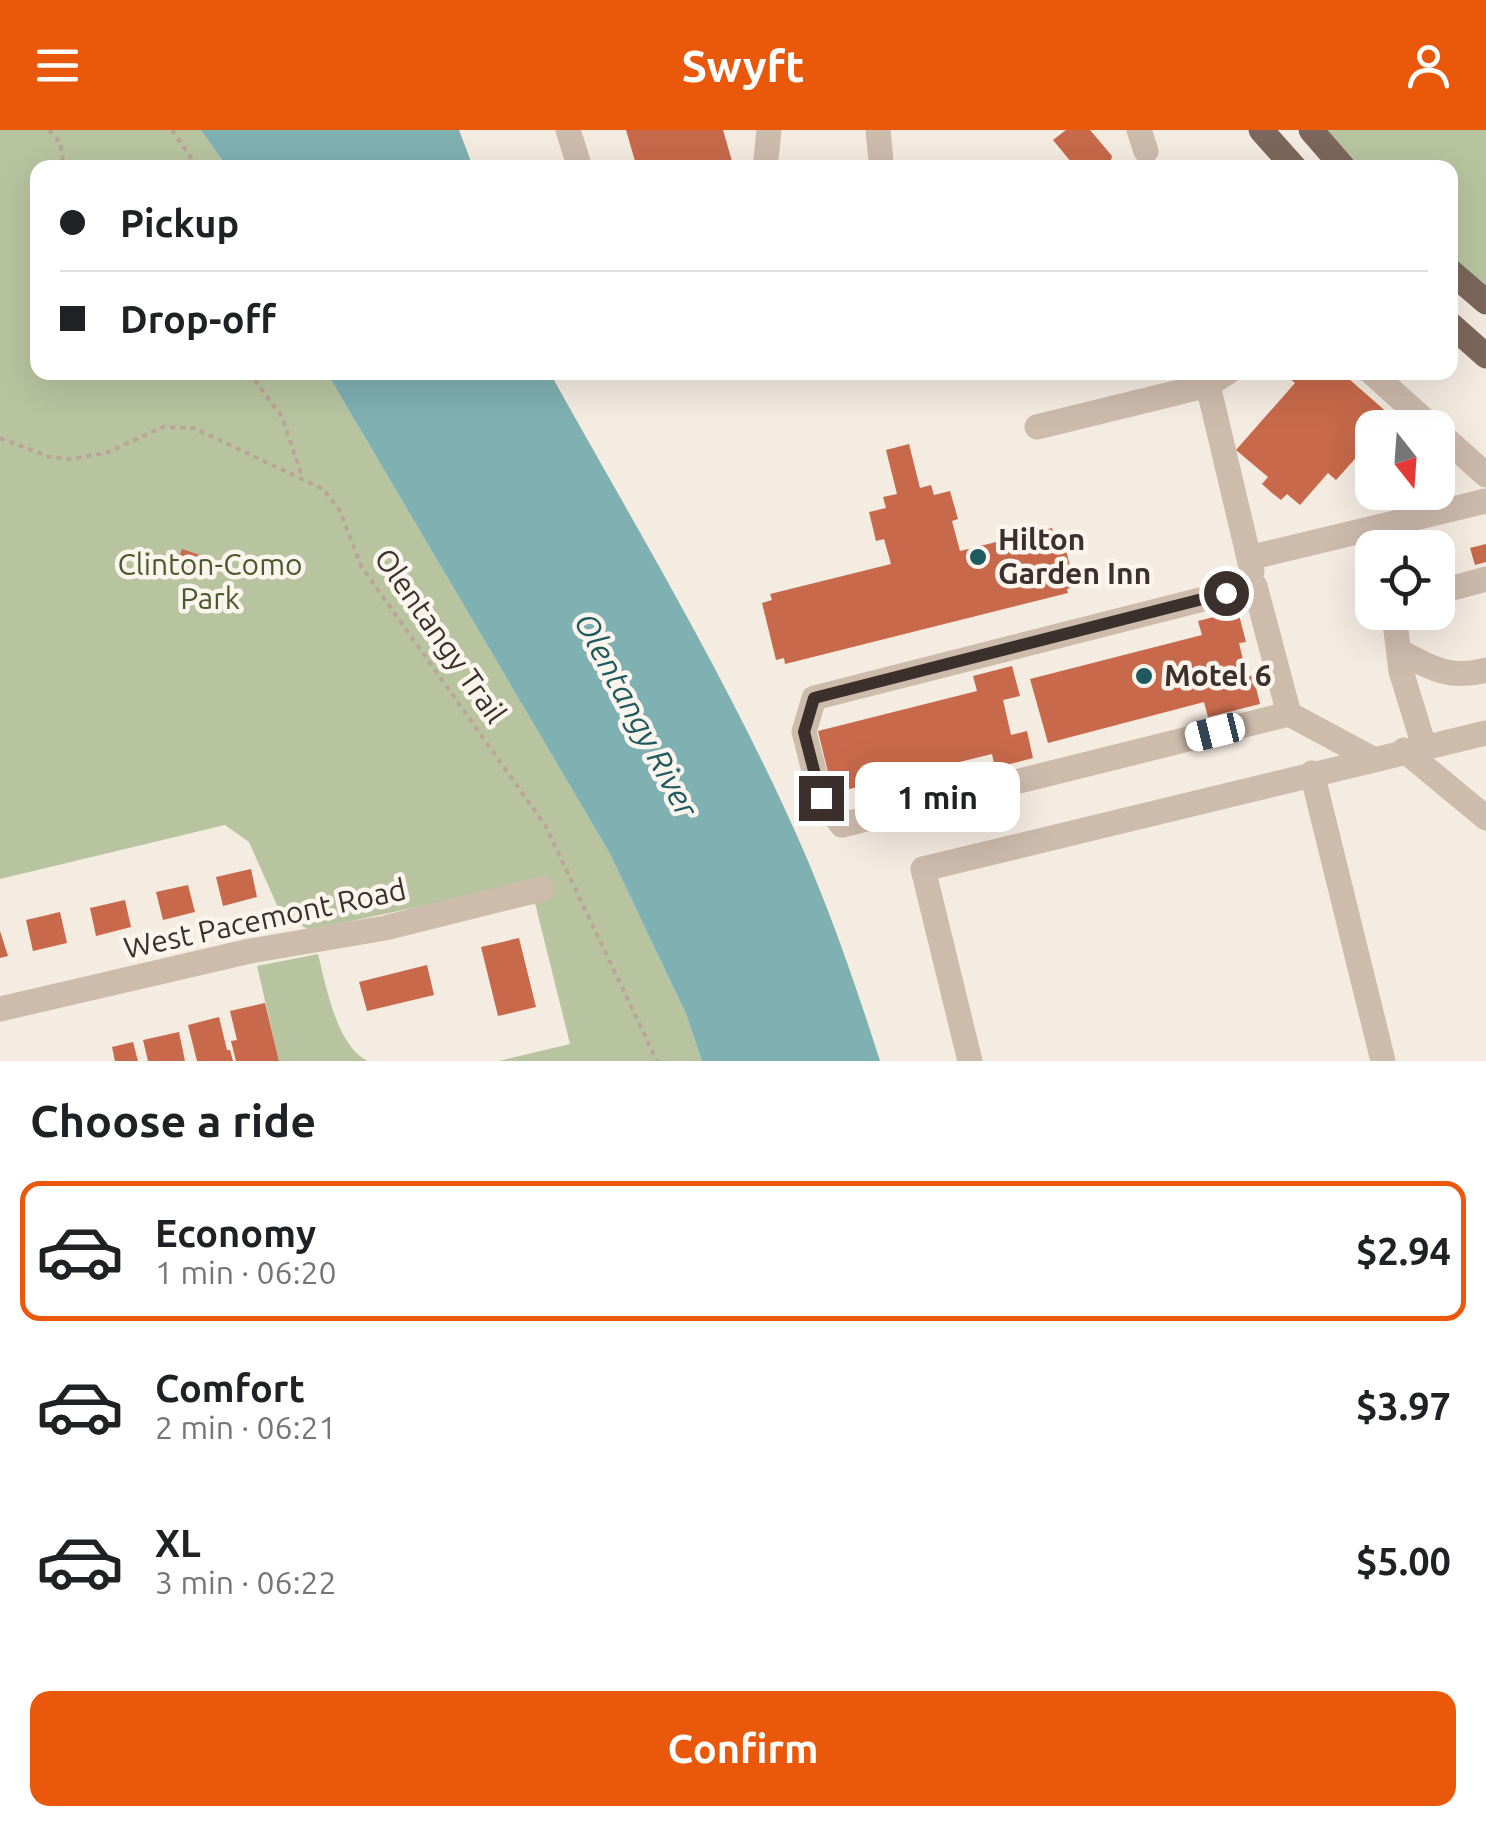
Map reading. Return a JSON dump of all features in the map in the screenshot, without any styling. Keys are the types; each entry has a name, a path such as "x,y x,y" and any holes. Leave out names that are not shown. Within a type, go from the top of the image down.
{"main road":[{"path":"1262,130 1288,160"},
{"path":"1311,130 1335,160"},
{"path":"1458,278 1486,302"},
{"path":"1458,331 1486,356"}],"street":[{"path":"568,130 577,160"},
{"path":"766,160 769,130"},
{"path":"878,130 881,160"},
{"path":"1037,427 1214,380"},
{"path":"1218,380 1254,586 1290,714"},
{"path":"1380,380 1413,410"},
{"path":"1455,448 1486,475"},
{"path":"1249,558 1486,502"},
{"path":"1455,587 1486,578"},
{"path":"1254,586 814,698 804,732 821,798 842,825 1290,714 1370,758"},
{"path":"1396,630 1414,748 1486,818"},
{"path":"1398,651 1437,671 1464,676 1486,670"},
{"path":"970,1061 922,869 1486,732"},
{"path":"1312,773 1383,1061"},
{"name":"West Pacemont Road","path":"0,1010 250,951 385,928 542,889"}],"path":[{"path":"49,130 60,142 63,160"},
{"path":"172,130 193,160"},
{"path":"255,380 282,417 302,476"},
{"name":"Olentangy Trail","path":"0,438 70,459 106,453 163,428 194,428 302,476 332,498 361,566 544,825 657,1061"}],"green space":[{"name":"Clinton-Como Park","path":"0,130 201,130 222,160 30,160 30,380 331,380 609,852 686,1014 702,1061 499,1061 570,1044 530,883 309,930 280,912 249,842 225,825 0,879"},
{"path":"1327,130 1486,130 1486,288 1458,262 1458,160 1354,160"},
{"path":"318,954 341,1029 357,1054 368,1061 279,1061 257,966"}],"water":[{"path":"201,130 459,130 470,160 222,160"},
{"name":"Olentangy River","path":"331,380 554,380 684,610 777,792 826,905 880,1061 702,1061 686,1014 609,852"}],"building":[{"path":"626,130 723,130 732,160 635,160"},
{"path":"1066,130 1090,130 1112,156 1111,160 1069,160 1053,140"},
{"path":"1291,380 1350,380 1384,410 1355,410 1355,459 1336,480 1328,473 1300,505 1287,494 1281,500 1272,493 1262,484 1268,477 1236,450 1295,383"},
{"name":"Hilton Garden Inn","path":"909,444 920,488 931,485 934,495 950,491 958,519 952,521 960,551 1052,528 1054,535 1062,533 1075,587 1067,589 1068,593 785,664 784,658 776,660 762,603 772,600 770,594 891,564 884,539 876,541 869,512 886,508 883,497 897,494 886,450"},
{"path":"1486,544 1486,562 1475,565 1470,548"},
{"path":"182,549 200,555 193,575 175,568"},
{"name":"Motel 6","path":"1238,611 1246,642 1239,643 1247,677 1253,675 1260,704 1208,717 1204,702 1048,743 1030,679 1202,635 1198,621"},
{"path":"1012,666 1020,696 1003,700 1011,735 1027,731 1033,758 995,768 992,754 833,793 818,731 977,691 973,676"},
{"path":"251,869 257,897 223,906 216,877"},
{"path":"188,885 195,912 163,920 156,892"},
{"path":"125,900 131,927 96,936 90,908"},
{"path":"60,912 67,943 33,951 26,920"},
{"path":"0,931 8,956 0,958"},
{"path":"519,938 536,1007 498,1016 481,947"},
{"path":"427,965 434,995 367,1011 359,982"},
{"path":"265,1003 279,1061 236,1061 231,1041 237,1040 230,1011"},
{"path":"219,1017 233,1061 197,1061 188,1025"},
{"path":"179,1032 185,1061 148,1061 143,1040"},
{"path":"133,1042 138,1061 115,1061 112,1047"}],"place":[{"name":"Hilton Garden Inn","path":"978,557"},
{"name":"Motel 6","path":"1144,676"}],"route":[{"path":"821,798 804,732 814,698 1226,593"}]}
